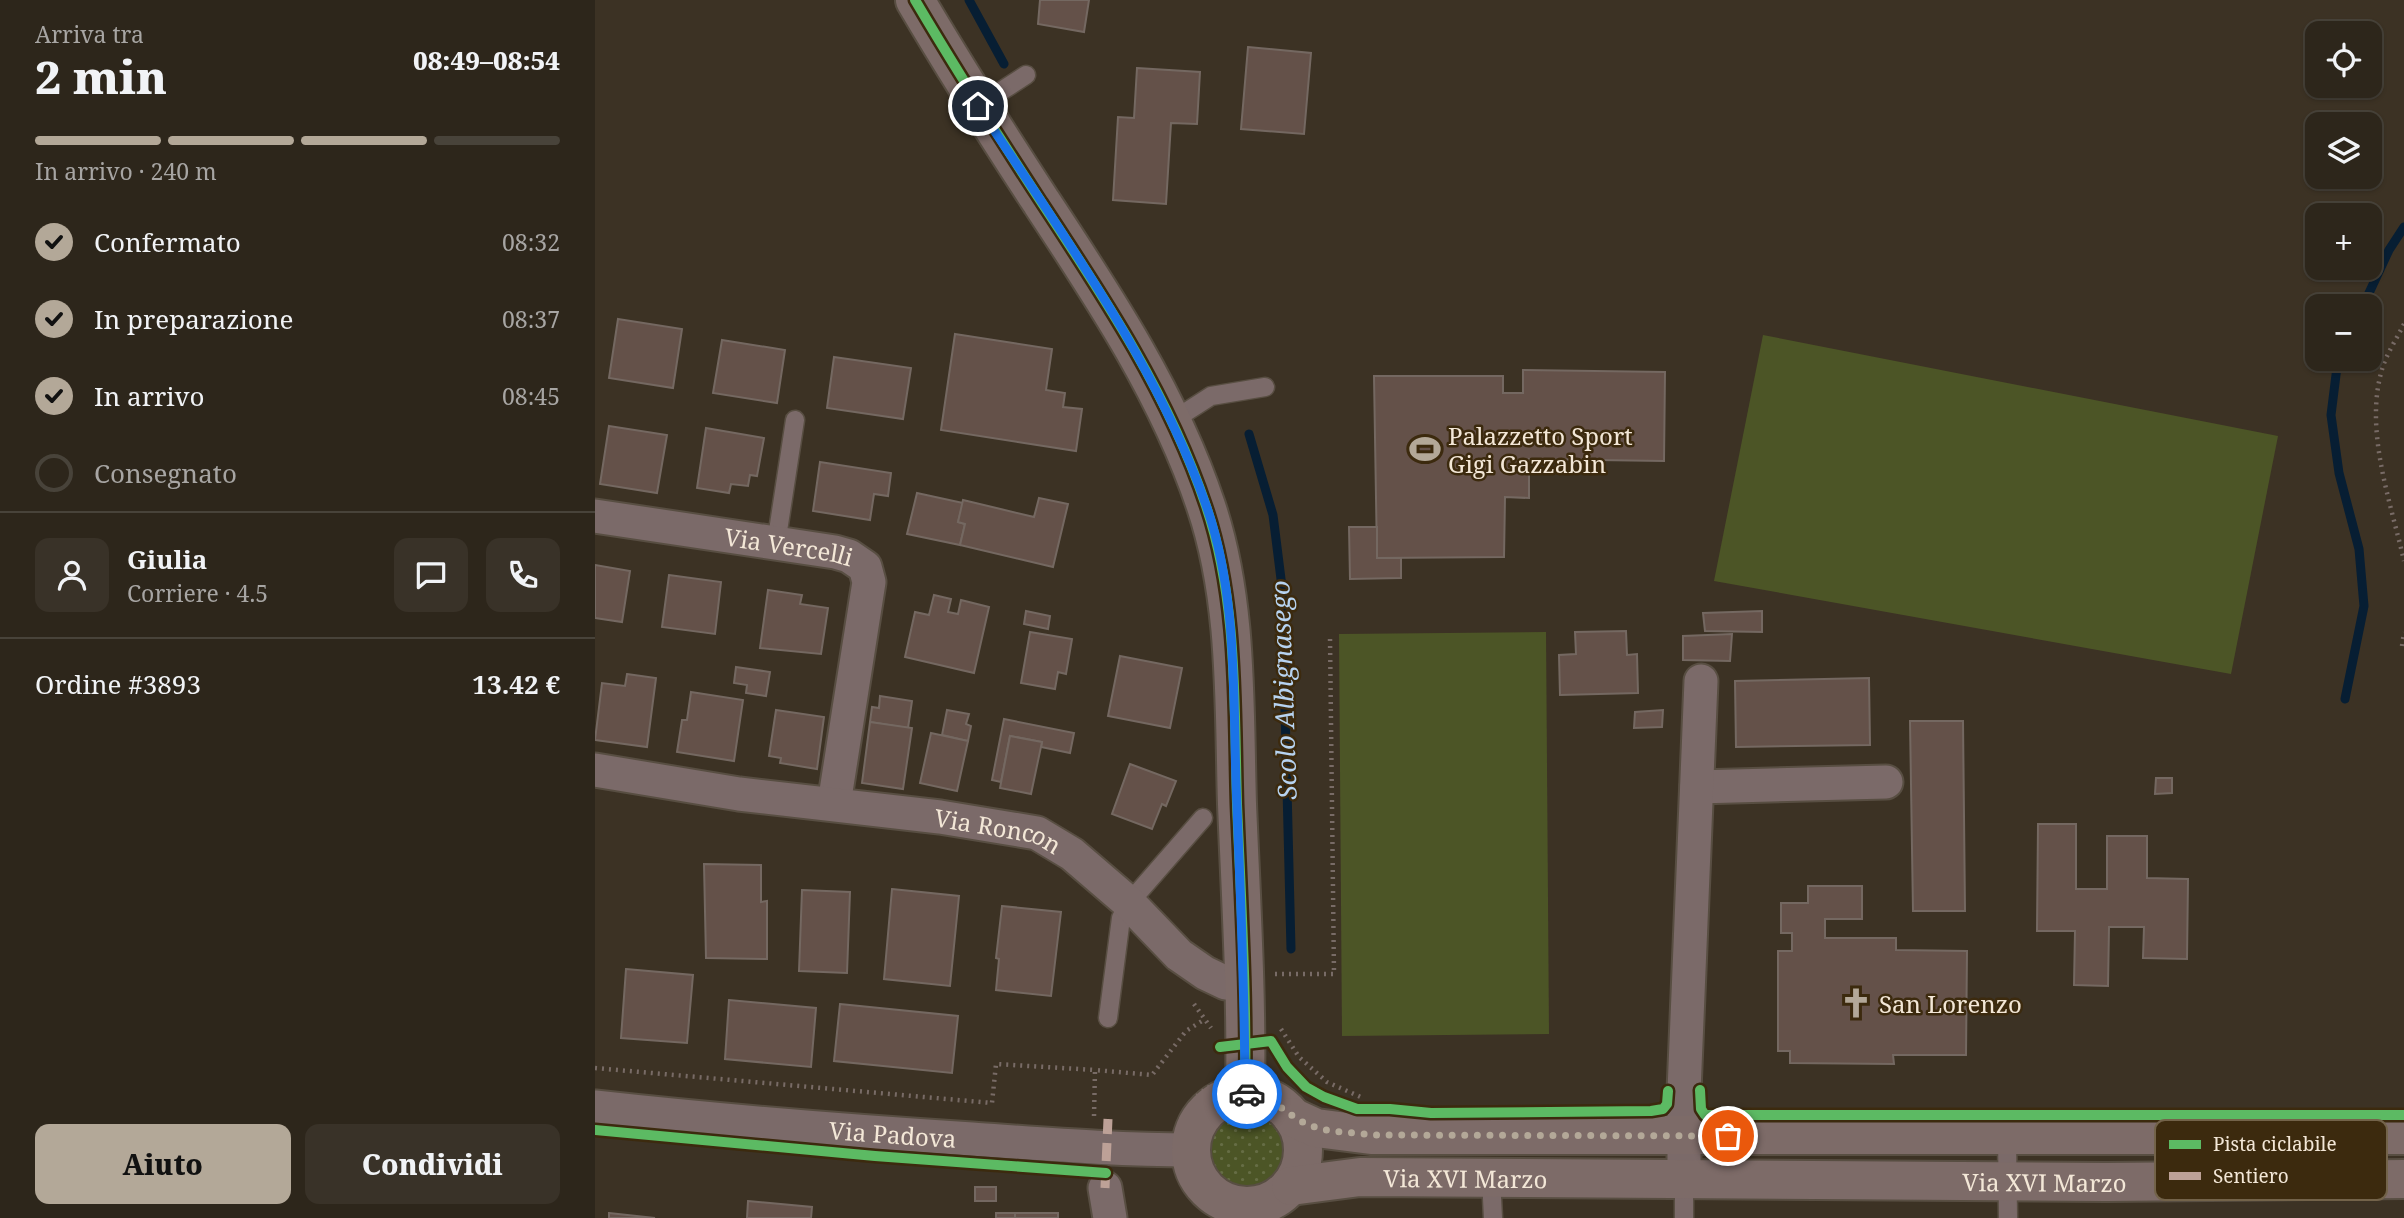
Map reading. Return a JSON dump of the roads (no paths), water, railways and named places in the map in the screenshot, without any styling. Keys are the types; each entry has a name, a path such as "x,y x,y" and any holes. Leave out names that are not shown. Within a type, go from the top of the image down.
{"street":[{"path":"915,0 978,106 1102,295 1172,421 1207,507 1225,582 1255,979 1232,1088 1207,1110 1196,1129 1184,1135 1195,1172 1207,1190 1226,1203 1249,1212 1281,1196 1291,1186 1298,1173 1303,1152 1300,1133 1291,1116 1272,1100 1232,1088"},
{"name":"Via Vercelli","path":"595,516 849,556 865,568 869,582 834,804"},
{"path":"1684,1180 1684,1091 1701,681"},
{"name":"Via Roncon","path":"595,770 739,794 940,817 1037,833 1072,854 1129,903 1155,933 1196,967 1226,984 1255,979"},
{"path":"1697,787 1887,782"},
{"name":"Via Padova","path":"595,1107 868,1133 1107,1148 1184,1135"},
{"name":"Via XVI Marzo","path":"1291,1116 1316,1128 1371,1135 2155,1135"},
{"name":"Via XVI Marzo","path":"1291,1186 1360,1177 1684,1180 2008,1200 2155,1192"}],"lane":[{"path":"978,106 1026,75"},
{"path":"1172,421 1211,396 1265,387"},
{"path":"776,544 795,420"},
{"path":"1108,1018 1121,918 1129,903 1203,818"},
{"path":"2007,1135 2008,1200"},
{"path":"1491,1178 1493,1218"},
{"path":"1683,1218 1684,1180"}],"waterway":[{"name":"Scolo Albignasego","path":"969,0 1004,64"},
{"name":"Scolo Albignasego","path":"2369,294 2389,250 2404,227"},
{"name":"Scolo Albignasego","path":"2336,371 2331,415 2339,473 2359,549 2364,606 2345,699"},
{"name":"Scolo Albignasego","path":"1249,434 1273,515 1282,587 1291,949"}],"place":[{"name":"Palazzetto Sport Gigi Gazzabin","path":"1425,449"},
{"name":"San Lorenzo","path":"1856,1003"}]}
